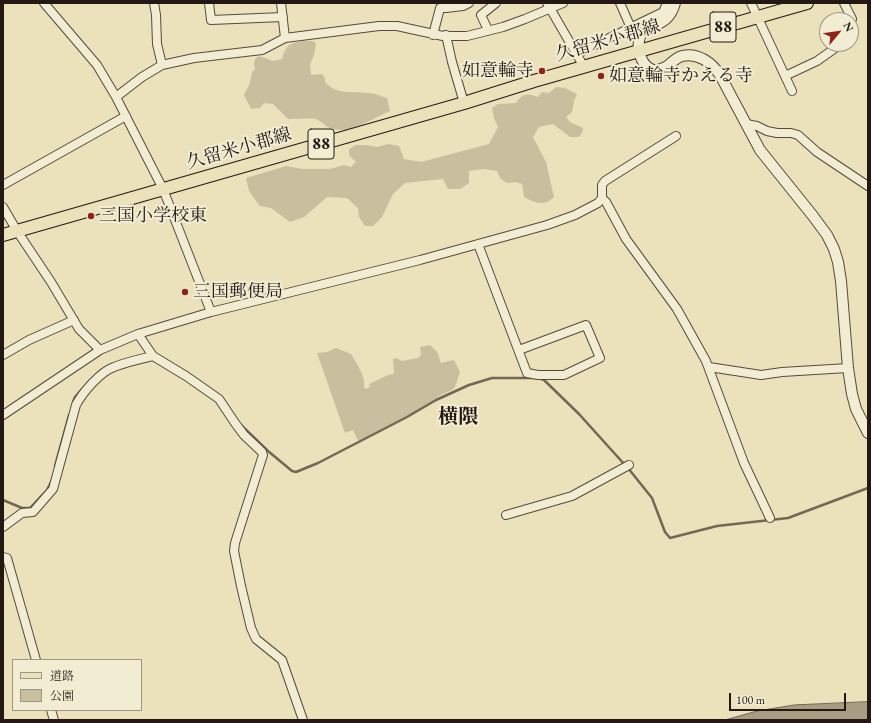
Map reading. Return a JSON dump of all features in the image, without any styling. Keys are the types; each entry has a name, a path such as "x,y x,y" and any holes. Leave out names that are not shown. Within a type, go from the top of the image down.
{"main road":[{"name":"久留米小郡線","path":"3,235 464,103 534,81 640,52 801,4"}],"street":[{"path":"44,3 97,66 116,97 163,189 211,312"},
{"path":"154,3 157,44 162,65"},
{"path":"208,3 211,20 283,17"},
{"path":"281,3 285,38"},
{"path":"434,35 440,8 446,5 463,6 469,3"},
{"path":"488,30 481,15 496,3"},
{"path":"116,97 142,77 162,65 194,58 262,50 285,38 379,26 397,26 434,35 467,36 503,27 548,6 563,3"},
{"path":"620,3 631,28"},
{"path":"576,54 663,12 667,3"},
{"path":"676,3 666,20 641,34 640,52 644,63 647,68 657,71 682,56 698,57 714,66 760,150 827,235 834,249 838,262 841,281 848,368 852,394 856,409 868,433"},
{"path":"751,3 792,91"},
{"path":"844,3 848,12"},
{"path":"548,6 584,67"},
{"path":"446,35 464,103"},
{"path":"785,76 817,61 830,52"},
{"path":"3,185 126,116"},
{"path":"746,124 757,126 767,131 791,133 798,136 817,152 868,186"},
{"path":"3,415 100,350 138,334 211,312 420,260 547,225 575,215 598,203 602,198 602,185 676,136"},
{"path":"602,198 606,202 626,239 677,309 709,367 744,463 770,518"},
{"path":"3,207 79,328 100,350"},
{"path":"478,244 527,373 538,375 564,375 600,358 586,325 519,350"},
{"path":"3,356 29,340 74,320"},
{"path":"138,334 153,356 186,376 218,399 244,435 262,452 263,455 235,543 234,551 251,628 256,639 282,660 303,720"},
{"path":"3,527 22,513 33,512 53,489 76,405 81,396 104,372 112,367 153,356"},
{"path":"709,367 761,374 848,368"},
{"path":"506,515 572,496 629,465"},
{"path":"3,557 7,558 36,659"}],"green space":[{"path":"303,41 312,41 316,43 314,55 310,64 311,75 322,74 325,78 325,82 329,86 339,91 370,93 387,98 390,111 354,127 339,130 332,129 316,119 288,119 273,104 264,103 260,108 251,109 244,95 255,69 254,63 256,58 259,56 273,61 282,59 285,51 291,44"},
{"path":"556,87 565,88 577,94 572,112 566,117 570,122 583,128 579,137 570,137 553,124 539,127 533,137 546,162 554,197 547,202 539,203 524,197 522,184 516,182 507,183 500,178 497,171 484,169 469,171 469,183 460,189 448,189 443,179 405,183 393,194 382,217 373,226 365,226 359,217 358,208 347,198 327,197 304,217 290,222 271,208 260,206 249,191 246,178 286,166 303,169 330,169 344,165 351,167 356,162 349,155 349,149 356,145 377,147 388,144 399,146 404,159 421,162 489,144 498,127 492,108 498,104 516,103 521,97 526,95 538,97 542,92 549,93"},
{"path":"430,345 437,352 441,363 454,360 460,372 455,387 411,414 358,441 353,430 345,433 317,353 327,352 336,348 351,354 364,378 364,387 366,389 370,387 369,384 388,375 394,374 393,359 396,358 402,361 418,358 421,355 420,347"}],"shaded area":[{"path":"868,702 868,720 725,720 757,711 794,705"}],"waterway":[{"path":"241,425 268,451 292,471 296,472 318,463 407,417 436,400 469,385 492,378 539,378 544,380 579,414 625,465"},
{"path":"73,402 75,397 83,388"},
{"path":"55,466 69,415"},
{"path":"628,468 652,498 665,532 670,538 717,526 788,518 868,488"},
{"path":"3,500 22,508 30,508 47,490 52,480"}],"place":[{"name":"如意輪寺","path":"542,71"},
{"name":"如意輪寺かえる寺","path":"601,76"},
{"name":"三国小学校東","path":"91,216"},
{"name":"三国郵便局","path":"185,292"}],"district":[{"name":"横隈","path":"458,418"}]}
